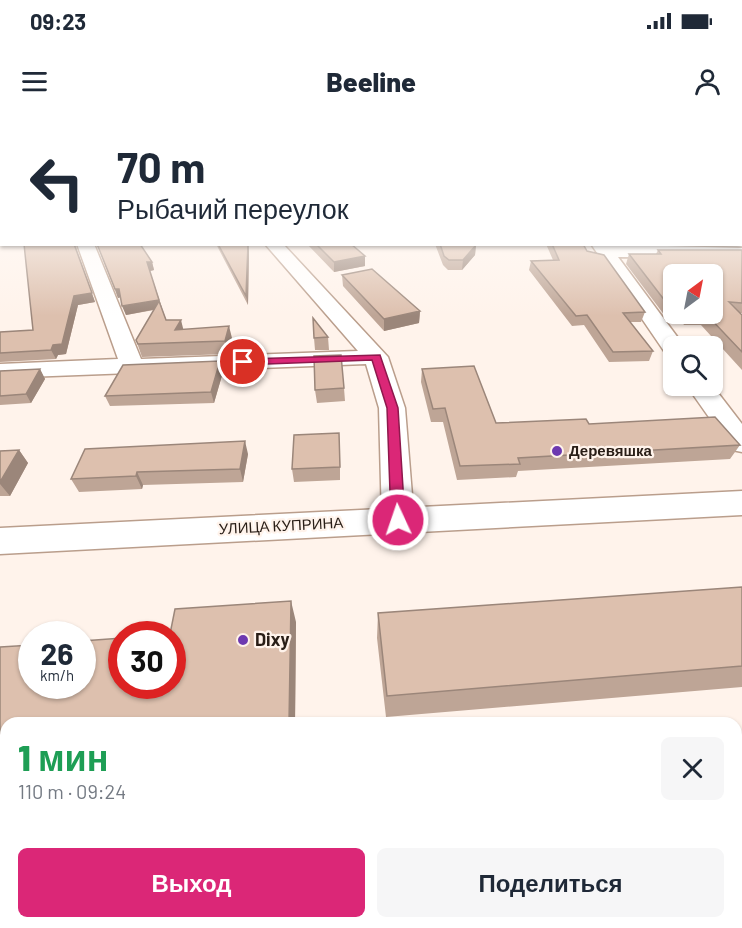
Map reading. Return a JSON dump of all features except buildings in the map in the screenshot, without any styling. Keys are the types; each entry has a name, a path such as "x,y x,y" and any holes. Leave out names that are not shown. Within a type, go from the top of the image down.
{"street":[{"path":"86,246 132,366"},
{"path":"275,246 376,357 393,408 398,520"},
{"path":"601,248 742,254"},
{"path":"601,248 665,336"},
{"path":"0,371 376,357"},
{"path":"707,396 742,443"},
{"name":"УЛИЦА КУПРИНА","path":"0,541 742,503"}],"place":[{"name":"Деревяшка","path":"557,451"},
{"name":"Dixy","path":"243,640"}],"route":[{"path":"243,362 376,357 393,408 398,520"}]}
